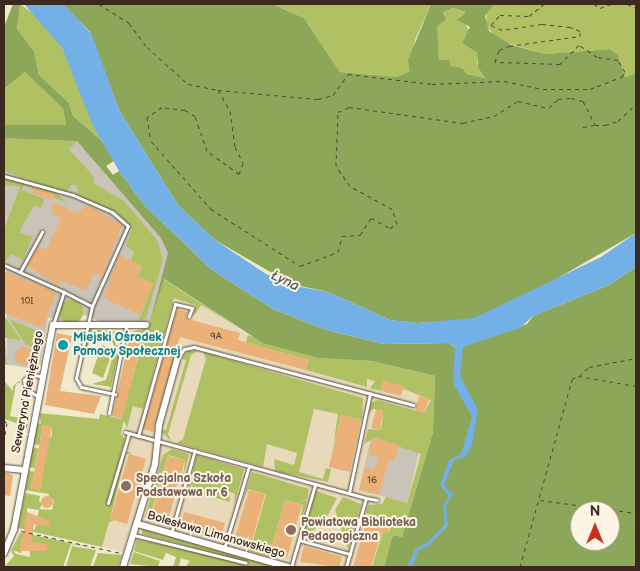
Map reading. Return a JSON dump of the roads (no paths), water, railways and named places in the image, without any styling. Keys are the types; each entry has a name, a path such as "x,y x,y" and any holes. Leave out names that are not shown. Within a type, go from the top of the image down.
{"street":[{"name":"Seweryna Pieniężnego","path":"4,553 12,535 52,325 146,325"},
{"name":"Bolesława Limanowskiego","path":"124,567 138,524 178,356"},
{"path":"4,468 24,470"},
{"name":"Bolesława Limanowskiego","path":"138,524 290,567"}],"lane":[{"path":"4,176 73,194 112,212 128,226 92,306 86,325 76,382 115,394"},
{"path":"20,272 42,232"},
{"path":"4,265 92,306"},
{"path":"52,325 64,292"},
{"path":"138,436 175,304 192,308 189,316"},
{"path":"109,413 115,394 126,325"},
{"path":"178,356 184,349 194,347 413,404"},
{"path":"38,396 25,388 24,380 30,374 41,376"},
{"path":"349,493 370,393"},
{"path":"108,503 127,433 195,450 315,485 377,500"},
{"path":"171,534 195,450"},
{"path":"224,549 249,466"},
{"path":"290,567 315,485"},
{"path":"346,567 366,498"},
{"path":"134,535 246,563"},
{"path":"299,540 350,554"}],"water":[{"path":"24,4 65,5 92,35 119,110 178,205 215,240 266,274 295,286 328,292 390,320 418,323 474,318 601,257 636,233 636,267 609,285 533,316 520,328 463,347 460,376 478,410 472,445 465,457 454,460 444,486 453,494 446,506 448,526 429,546 418,551 412,567 407,567 416,548 427,543 445,524 443,505 449,497 440,485 449,460 461,454 472,417 453,383 455,347 448,343 385,344 326,330 273,309 212,270 145,206 119,171 93,126 62,48"}],"place":[{"name":"Miejski Ośrodek Pomocy Społecznej","path":"63,345"},
{"name":"Specjalna Szkoła Podstawowa nr 6","path":"126,486"},
{"name":"Powiatowa Biblioteka Pedagogiczna","path":"291,530"}],"water label":[{"name":"Łyna","path":"285,281"}]}
